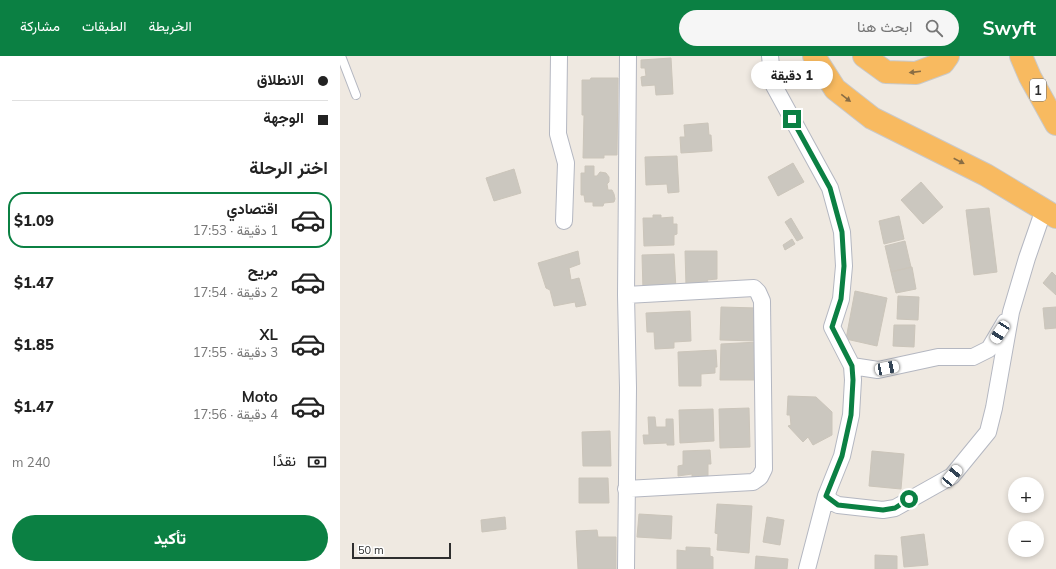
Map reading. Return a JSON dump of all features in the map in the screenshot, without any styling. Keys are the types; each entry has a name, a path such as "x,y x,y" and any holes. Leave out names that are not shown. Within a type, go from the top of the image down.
{"highway":[{"path":"814,56 835,89 872,118 986,175 1050,213"},
{"path":"864,56 886,72 916,73 943,63 948,56"},
{"name":"1","path":"1021,56 1030,77 1056,124"}],"street":[{"path":"559,56 558,134 566,163 564,221"},
{"path":"626,569 628,388 626,295 628,56"},
{"path":"770,56 773,84 830,188 842,232 844,266 841,299 832,327 852,366 853,380 851,415 842,456 826,496 807,569"},
{"path":"826,496 838,505 883,510 895,508 952,476 988,432 994,408 1011,312 1027,258 1050,213"},
{"path":"626,295 754,288 758,292 762,301 764,469 760,477 753,482 626,489"},
{"path":"852,366 878,370 938,357 973,357 989,350 1011,312"}],"lane":[{"path":"342,56 356,94"}],"building":[{"path":"671,58 673,94 656,95 655,85 642,86 641,77 646,76 645,68 641,68 641,60"},
{"path":"591,78 618,78 617,155 604,155 604,158 583,158 584,115 582,115 582,80 590,80"},
{"path":"708,123 709,135 711,135 712,151 681,153 680,137 685,137 684,125"},
{"path":"677,156 679,192 668,193 667,184 646,185 645,157"},
{"path":"793,163 804,182 778,196 768,177"},
{"path":"585,166 594,166 594,176 597,176 600,172 606,173 609,177 609,182 607,184 608,190 612,190 614,194 614,202 604,203 603,206 593,206 593,202 585,202 584,195 581,195 581,173 585,173"},
{"path":"514,169 521,193 494,201 486,178"},
{"path":"921,182 943,207 923,224 901,200"},
{"path":"989,208 997,272 974,275 966,210"},
{"path":"653,215 661,215 661,218 673,217 673,224 677,224 677,234 674,235 674,245 644,246 643,218 653,218"},
{"path":"899,216 904,239 884,244 879,221"},
{"path":"791,218 803,238 797,241 785,222"},
{"path":"792,239 795,244 785,250 783,245"},
{"path":"905,241 911,267 891,272 885,246"},
{"path":"578,251 580,264 569,268 571,280 579,278 586,305 576,307 575,302 554,306 550,290 546,288 538,263"},
{"path":"685,251 717,251 717,279 698,283 698,286 686,286"},
{"path":"674,254 676,289 643,290 642,255"},
{"path":"912,267 916,289 896,293 891,272"},
{"path":"1052,272 1056,276 1056,295 1043,283"},
{"path":"855,291 887,298 877,346 846,339"},
{"path":"898,296 919,297 918,320 897,319"},
{"path":"721,307 757,308 757,341 720,340"},
{"path":"1056,307 1056,328 1045,329 1043,308"},
{"path":"690,311 691,341 674,342 674,348 655,349 654,332 647,332 646,313"},
{"path":"894,325 915,325 914,347 893,346"},
{"path":"758,342 758,380 720,380 721,344"},
{"path":"716,350 717,367 715,367 715,373 701,374 701,386 679,386 678,352"},
{"path":"788,396 816,397 832,412 832,435 813,445 808,437 803,442 788,426 791,425 790,415 787,415"},
{"path":"749,408 750,447 720,448 719,409"},
{"path":"713,409 714,441 680,443 679,410"},
{"path":"648,417 655,417 656,427 666,427 666,419 673,419 674,445 667,445 667,443 644,444 643,435 649,435"},
{"path":"610,431 611,466 583,466 582,432"},
{"path":"710,450 711,464 708,464 708,477 692,481 692,474 678,476 678,466 683,465 683,451"},
{"path":"872,451 904,454 901,489 869,486"},
{"path":"579,478 608,478 609,503 579,503"},
{"path":"717,504 752,506 749,553 717,550 718,534 715,533"},
{"path":"639,514 672,516 671,539 637,537"},
{"path":"505,517 506,529 482,532 481,520"},
{"path":"767,517 784,520 780,545 763,542"},
{"path":"597,530 598,537 616,537 616,569 578,569 576,531"},
{"path":"924,534 928,565 904,567 901,537"},
{"path":"686,547 710,548 710,556 713,557 713,569 677,569 677,550 686,551"},
{"path":"875,555 897,556 897,569 875,569"},
{"path":"756,556 788,559 787,569 755,569"}],"route":[{"path":"792,119 830,188 842,232 844,266 841,299 832,327 852,366 853,380 851,415 842,456 826,496 838,505 883,510 895,508 909,499"}]}
